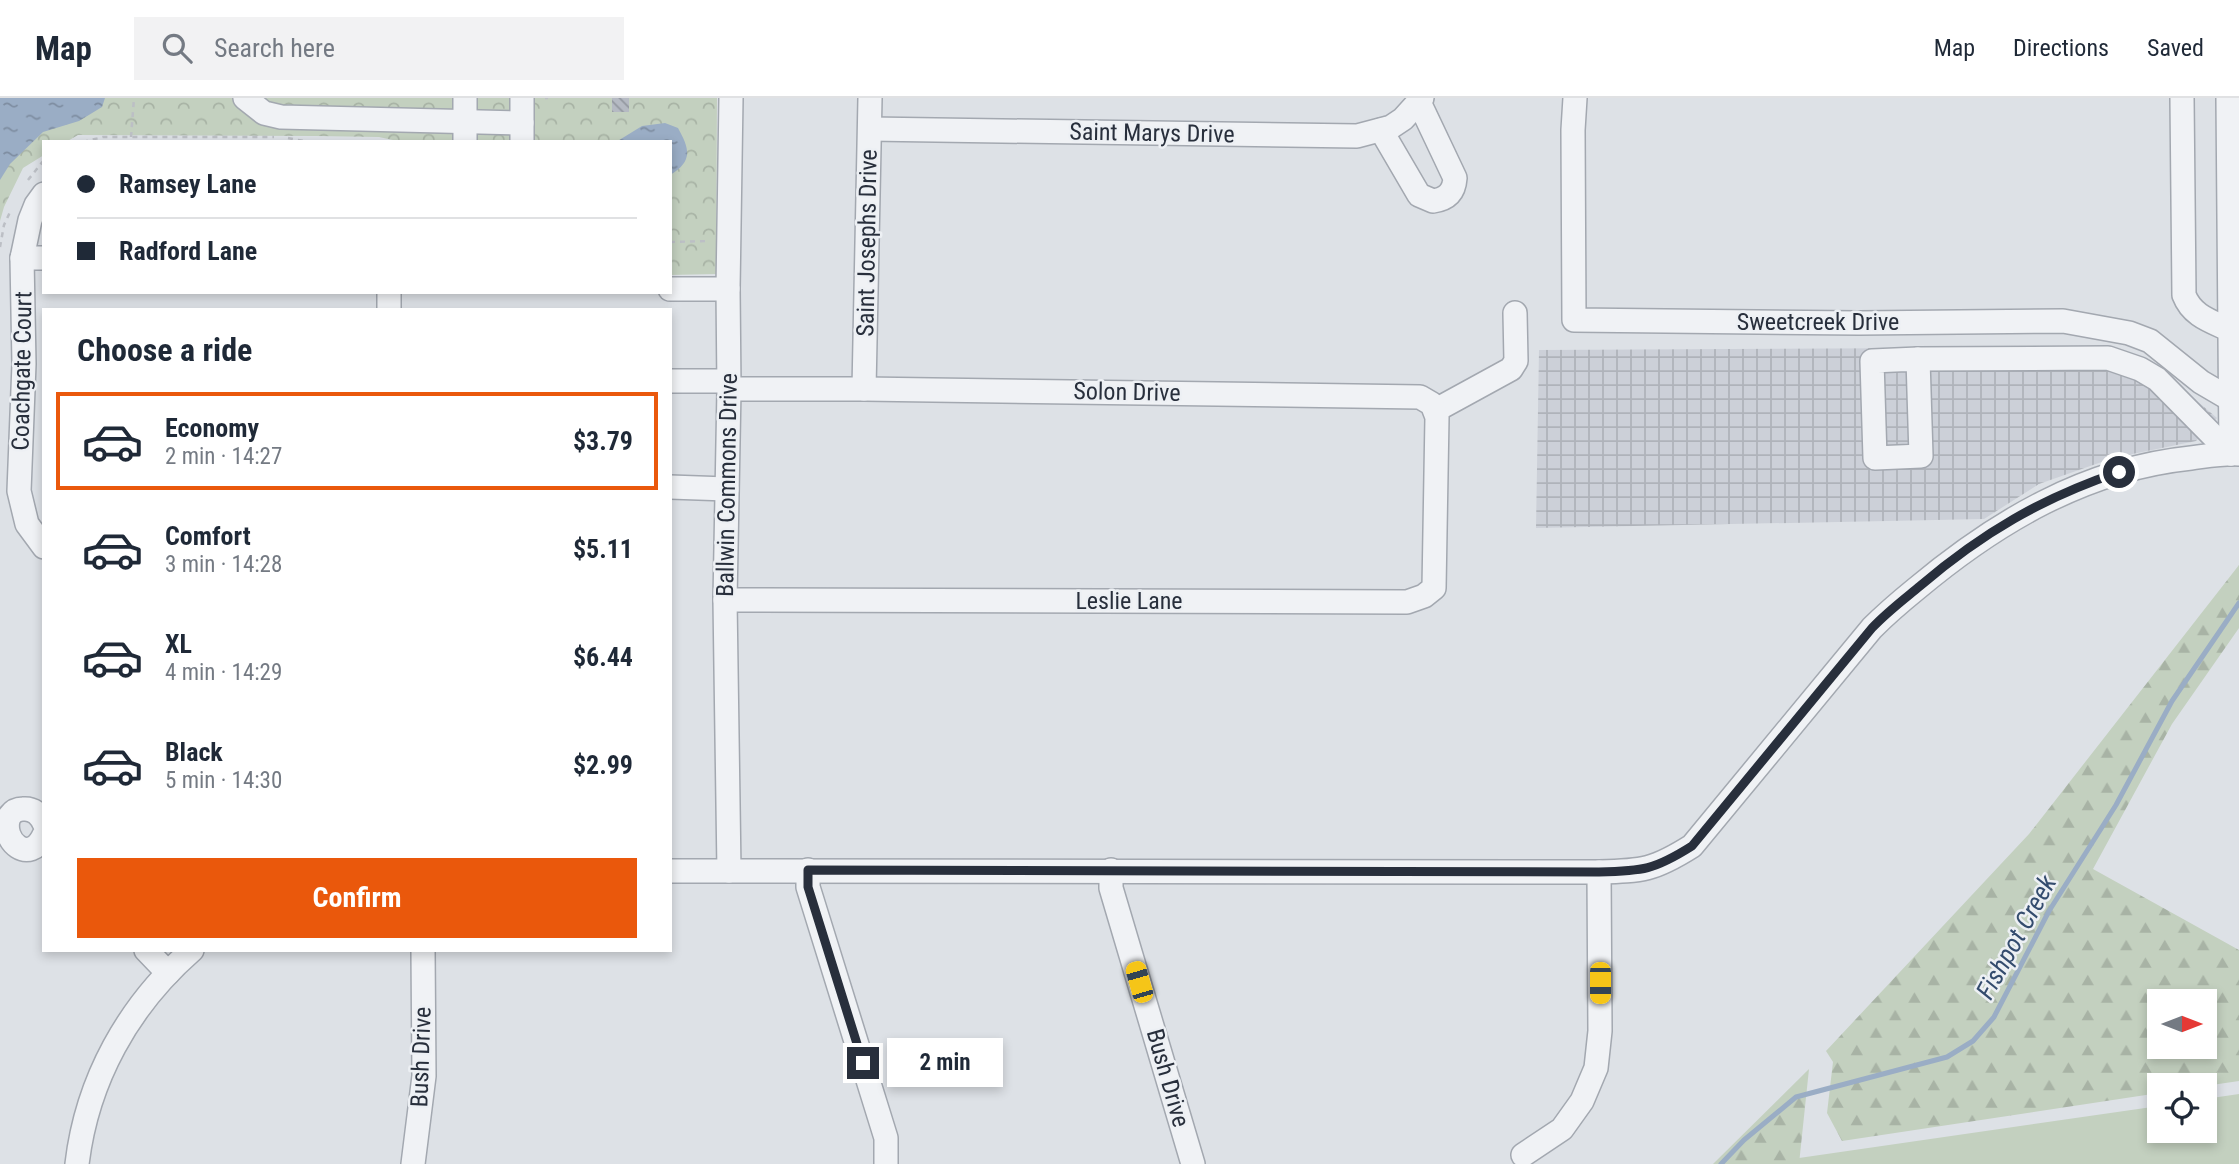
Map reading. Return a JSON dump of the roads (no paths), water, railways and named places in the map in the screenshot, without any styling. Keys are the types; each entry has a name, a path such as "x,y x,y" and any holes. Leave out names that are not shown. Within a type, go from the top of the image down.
{"street":[{"path":"245,98 264,114 281,117 466,133 522,133 522,98"},
{"path":"465,98 466,133"},
{"name":"Ballwin Commons Drive","path":"729,871 725,600 731,98"},
{"name":"Saint Josephs Drive","path":"864,389 870,98"},
{"name":"Sweetcreek Drive","path":"1575,98 1574,320 1859,323 2063,321 2129,333 2150,341 2200,382 2230,399"},
{"path":"2182,98 2184,295 2196,314 2230,330"},
{"path":"2228,98 2230,399 2235,454"},
{"path":"1381,130 1419,195 1433,201 1447,197 1455,178 1420,100"},
{"name":"Saint Marys Drive","path":"870,129 1357,136 1391,127 1420,100"},
{"name":"Coachgate Court","path":"42,197 30,219 34,364 19,491 27,524 42,544"},
{"path":"672,289 728,289"},
{"path":"1436,410 1511,369 1516,361 1516,313"},
{"path":"1918,359 1921,456 1875,458 1872,361 1918,359 2108,358 2140,369 2157,379 2235,454"},
{"name":"Solon Drive","path":"672,381 864,389 1416,397 1427,399 1436,410"},
{"name":"Leslie Lane","path":"725,600 1407,602 1424,596 1434,588 1436,410"},
{"path":"672,871 1629,872 1651,868 1667,862 1692,846 1872,628 1890,610 1981,538 2014,517 2098,479 2152,463 2235,454"},
{"path":"672,487 727,489"},
{"path":"808,870 808,887 887,1138 886,1164"},
{"name":"Bush Drive","path":"1111,870 1111,888 1193,1164"},
{"path":"1523,1155 1562,1129 1582,1101 1596,1068 1600,1031 1599,872"},
{"path":"148,952 168,973"},
{"path":"77,1164 87,1113 110,1052 142,1003 189,952"},
{"name":"Bush Drive","path":"413,1164 424,1076 424,952"}],"water":[{"path":"0,98 105,98 102,107 79,121 43,132 10,164 0,180"},
{"path":"665,123 678,128 687,154 678,170 672,174 672,140 619,140 642,126"}],"waterway":[{"name":"Fishpot Creek","path":"1721,1164 1744,1140 1796,1097 1947,1057 1973,1041 1994,1017 2049,911 2116,805 2172,701 2239,603"}]}
